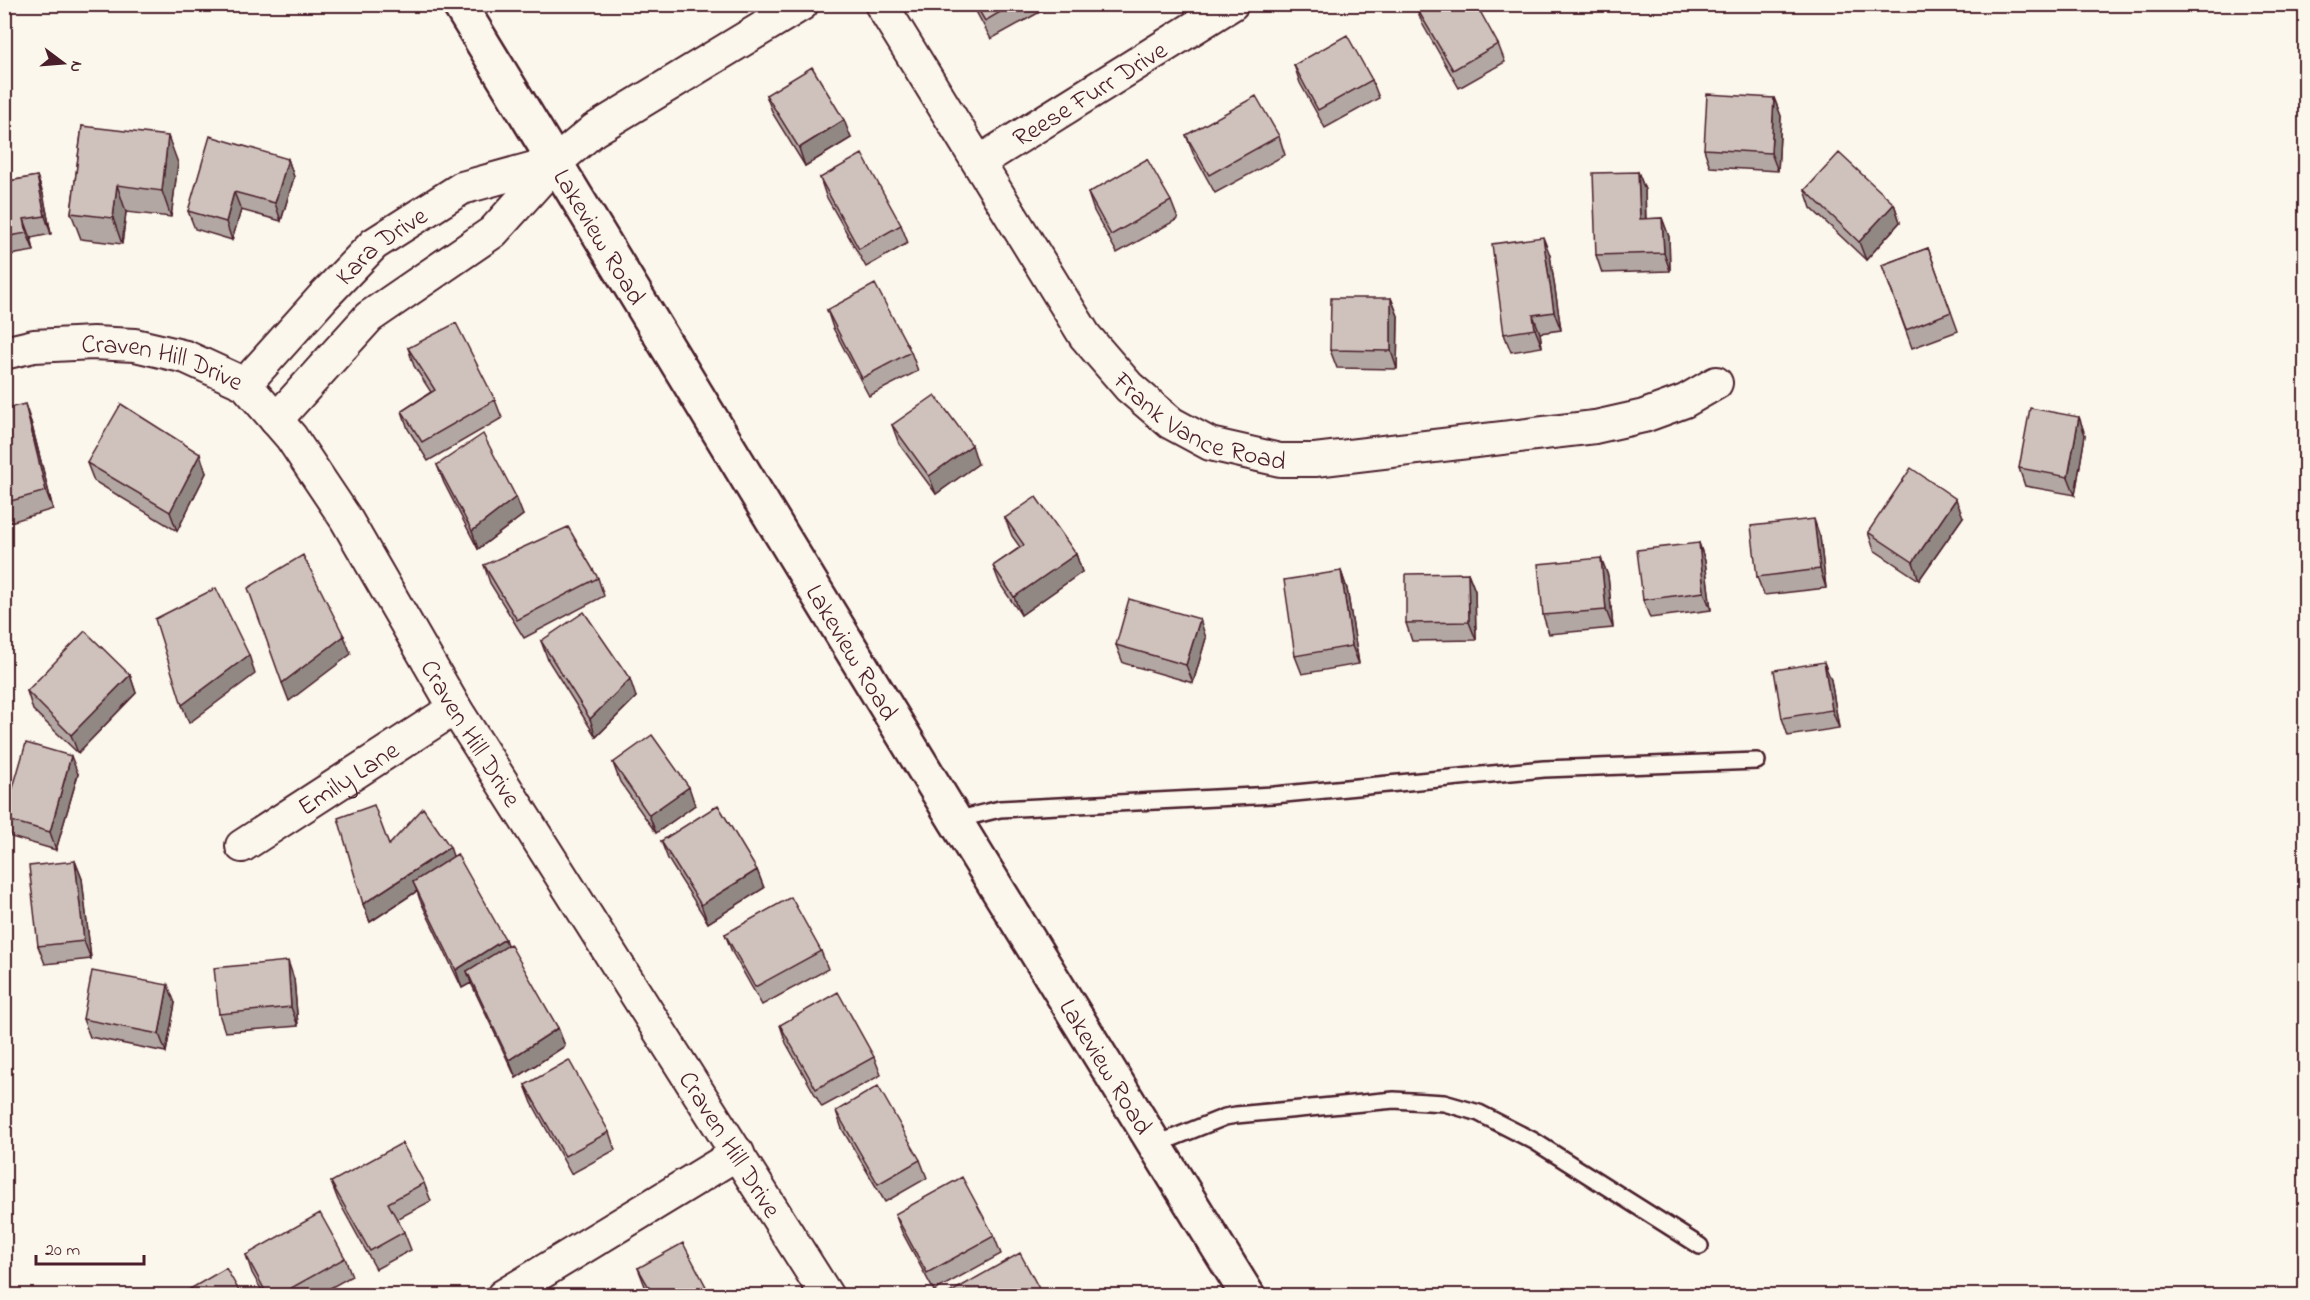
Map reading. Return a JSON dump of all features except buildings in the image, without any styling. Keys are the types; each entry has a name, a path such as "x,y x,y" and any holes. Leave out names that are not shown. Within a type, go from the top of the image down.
{"main road":[{"name":"Lakeview Road","path":"459,4 955,820 1248,1296"}],"street":[{"name":"Kara Drive","path":"276,420 369,317 493,232 556,162 594,130 802,4"},
{"name":"Frank Vance Road","path":"881,4 1085,336 1129,387 1146,402 1171,423 1210,444 1280,460 1315,459 1583,428 1644,416 1686,401 1716,383"},
{"name":"Reese Furr Drive","path":"979,162 1232,4"},
{"name":"Kara Drive","path":"245,384 374,244 462,188 556,162"},
{"name":"Craven Hill Drive","path":"4,353 34,346 93,343 135,345 186,357 245,384 291,437 346,519 455,708 827,1296"},
{"name":"Emily Lane","path":"242,846 455,708"},
{"path":"503,1296 738,1153"}],"lane":[{"path":"955,820 1000,809 1274,795 1544,769 1757,761"},
{"path":"1155,1145 1225,1117 1236,1115 1394,1100 1444,1103 1479,1113 1534,1141 1700,1246"}]}
